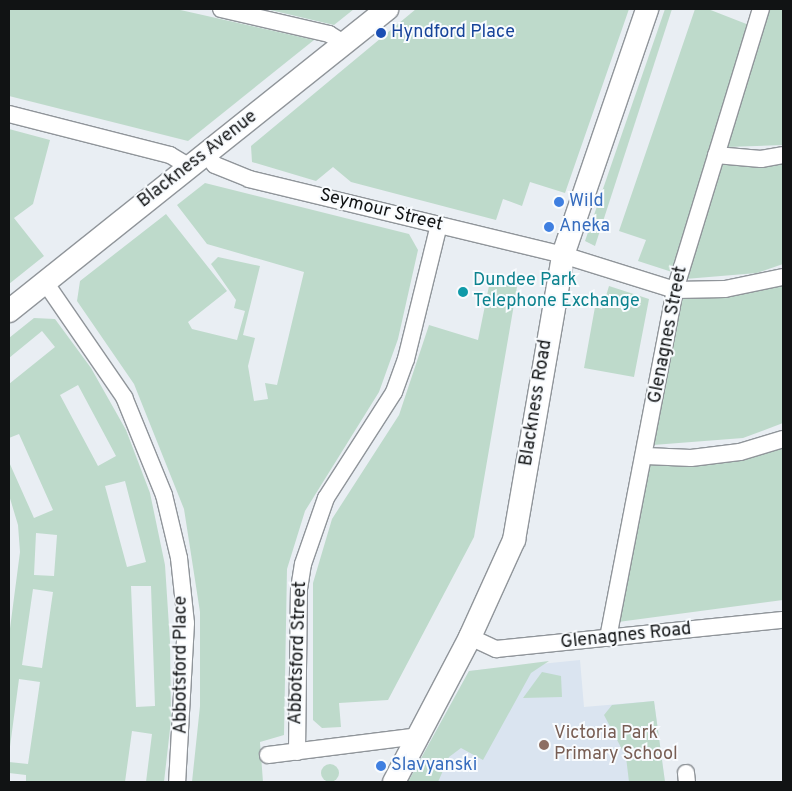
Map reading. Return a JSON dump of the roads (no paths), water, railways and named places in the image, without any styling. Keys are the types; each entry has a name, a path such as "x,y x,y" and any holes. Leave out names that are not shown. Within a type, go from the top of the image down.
{"street":[{"path":"221,9 329,34 345,44"},
{"name":"Blackness Avenue","path":"9,311 387,9"},
{"name":"Blackness Road","path":"394,782 470,637 514,540 563,255 647,9"},
{"name":"Glenagnes Street","path":"608,638 646,456 675,290 761,9"},
{"name":"Seymour Street","path":"9,114 215,165 249,178 563,255 675,290 725,289 783,276"},
{"path":"716,156 761,159 783,155"},
{"name":"Abbotsford Street","path":"297,752 299,589 303,564 326,498 394,392 406,359 439,225"},
{"name":"Abbotsford Place","path":"45,282 124,397 164,495 179,558 186,623 177,782"},
{"path":"646,456 710,456 783,439"},
{"name":"Glenagnes Road","path":"470,637 496,649 783,620"},
{"name":"Abbotsford Street","path":"268,755 418,736"}],"place":[{"name":"Hyndford Place","path":"381,33"},
{"name":"Wild","path":"559,202"},
{"name":"Aneka","path":"549,227"},
{"name":"Dundee Park Telephone Exchange","path":"463,292"},
{"name":"Victoria Park Primary School","path":"544,745"},
{"name":"Slavyanski","path":"381,766"}]}
